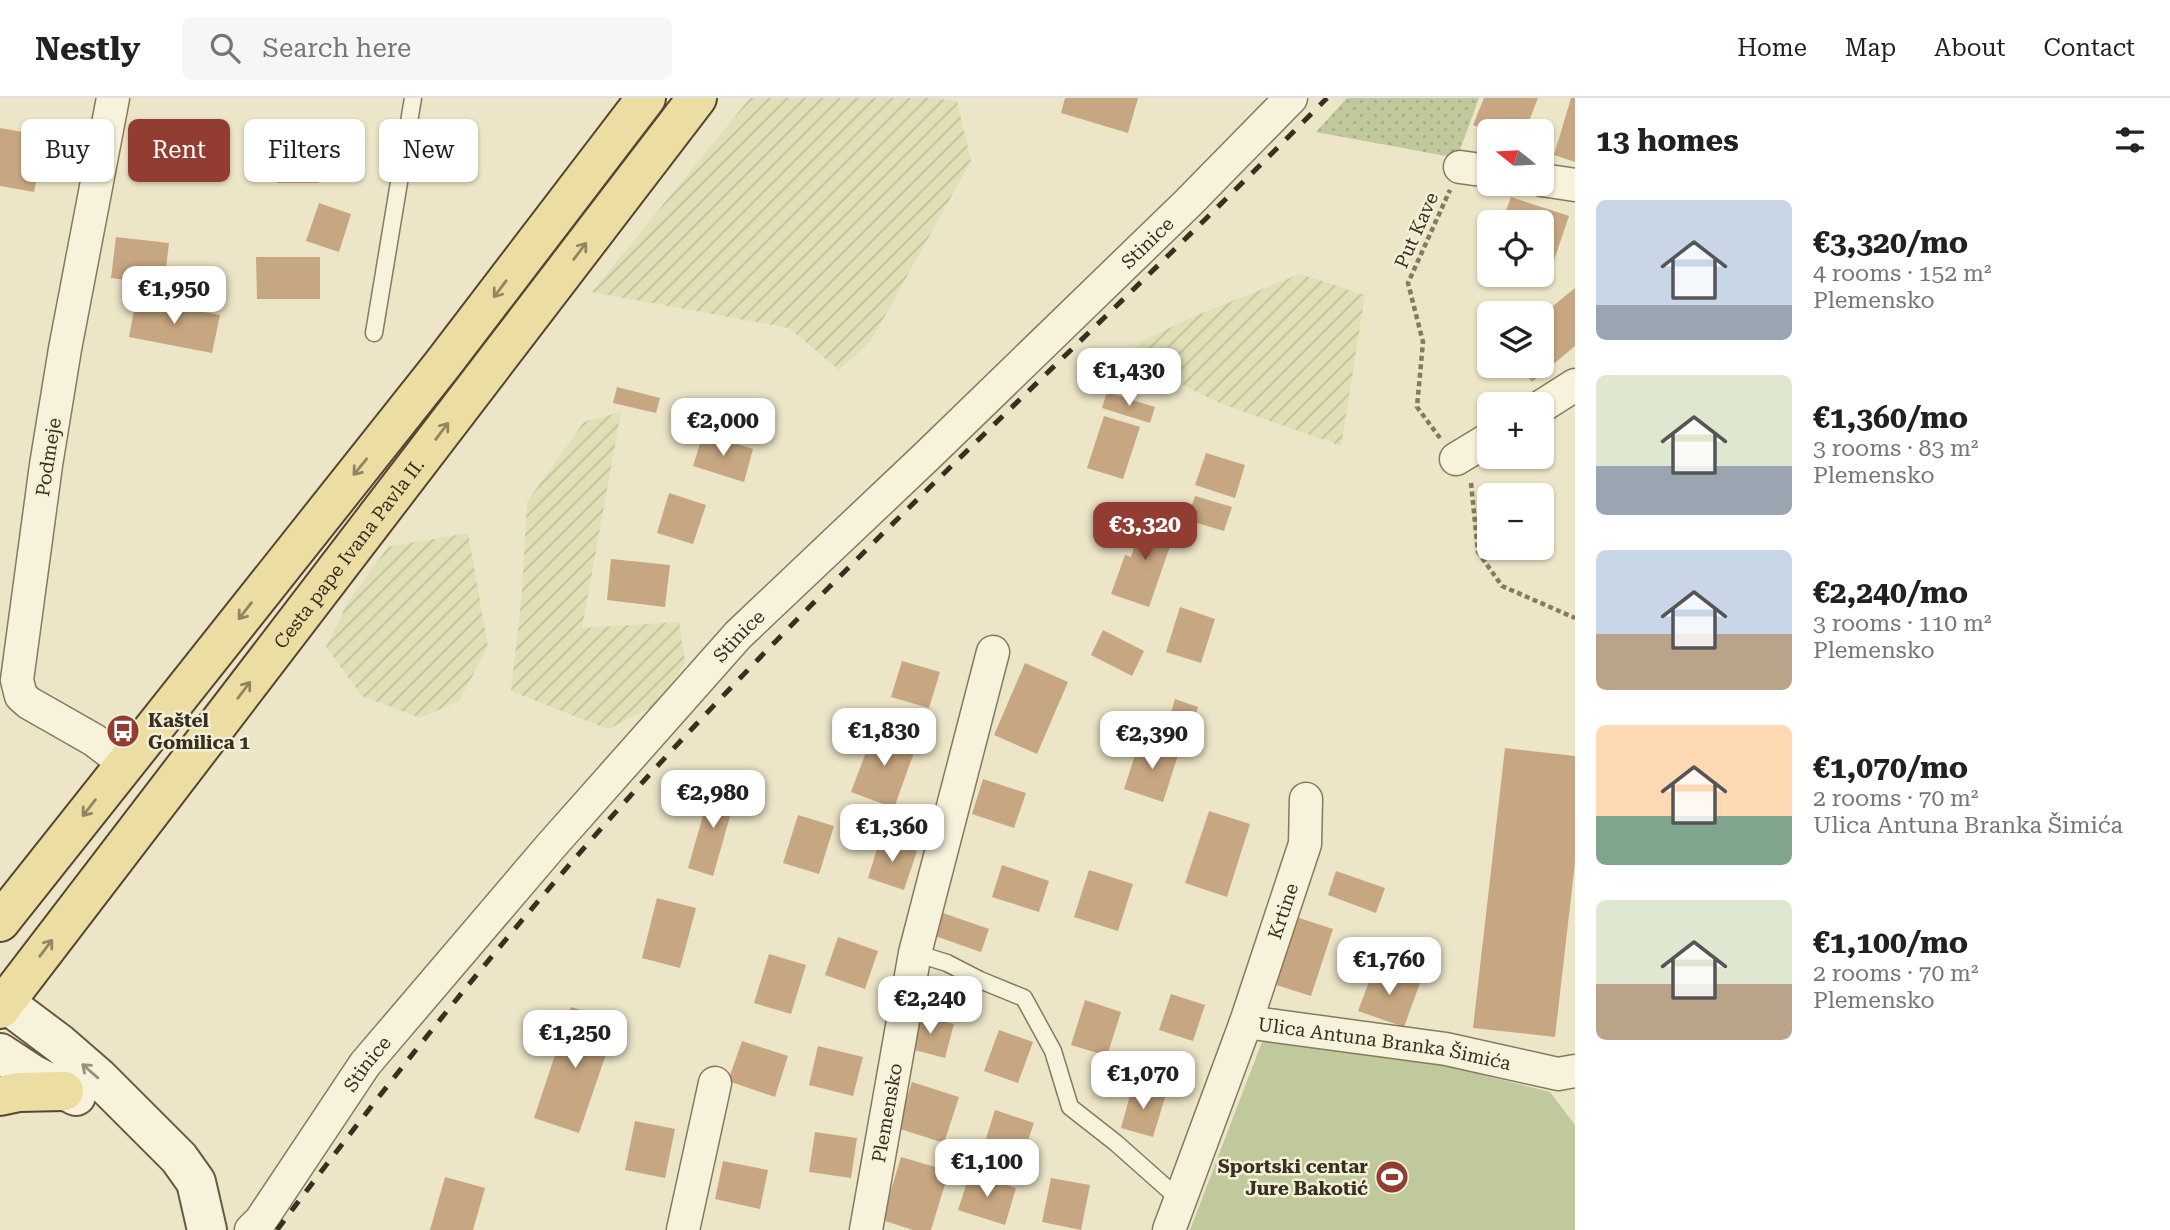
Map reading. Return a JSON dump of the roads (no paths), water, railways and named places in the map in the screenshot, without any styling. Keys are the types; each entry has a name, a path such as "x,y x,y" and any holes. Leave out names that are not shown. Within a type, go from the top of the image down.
{"main road":[{"path":"0,922 442,365 646,98"},
{"name":"Cesta pape Ivana Pavla II.","path":"2,1003 697,98"},
{"path":"0,891 51,858"},
{"path":"0,1096 65,1091"}],"street":[{"name":"Podmeje","path":"113,98 52,426 17,680 21,695 29,703 94,740 124,763"},
{"name":"Stinice","path":"251,1230 261,1220 365,1064 550,848 738,635 937,447 1188,203 1291,98"},
{"path":"1554,182 1575,185"},
{"path":"1554,398 1575,385"},
{"path":"1456,460 1477,447"},
{"name":"Plemensko","path":"866,1230 915,953 993,652"},
{"name":"Krtine","path":"1246,1022 1305,844 1306,799"},
{"path":"2,1003 98,1077 179,1158 196,1182 206,1230"},
{"name":"Ulica Antuna Branka Šimića","path":"1168,1230 1246,1022 1446,1049 1558,1074 1575,1070"},
{"path":"0,1053 32,1074 156,1135"},
{"path":"683,1230 715,1083"}],"lane":[{"path":"374,334 413,98"},
{"path":"915,953 947,963 1024,998 1053,1051 1070,1107 1116,1143 1179,1199"}],"railway":[{"path":"277,1230 476,976 633,792 845,571 1327,98"}],"place":[{"name":"Kaštel Gomilica 1","path":"123,731"},
{"name":"Sportski centar Jure Bakotić","path":"1392,1177"}]}
